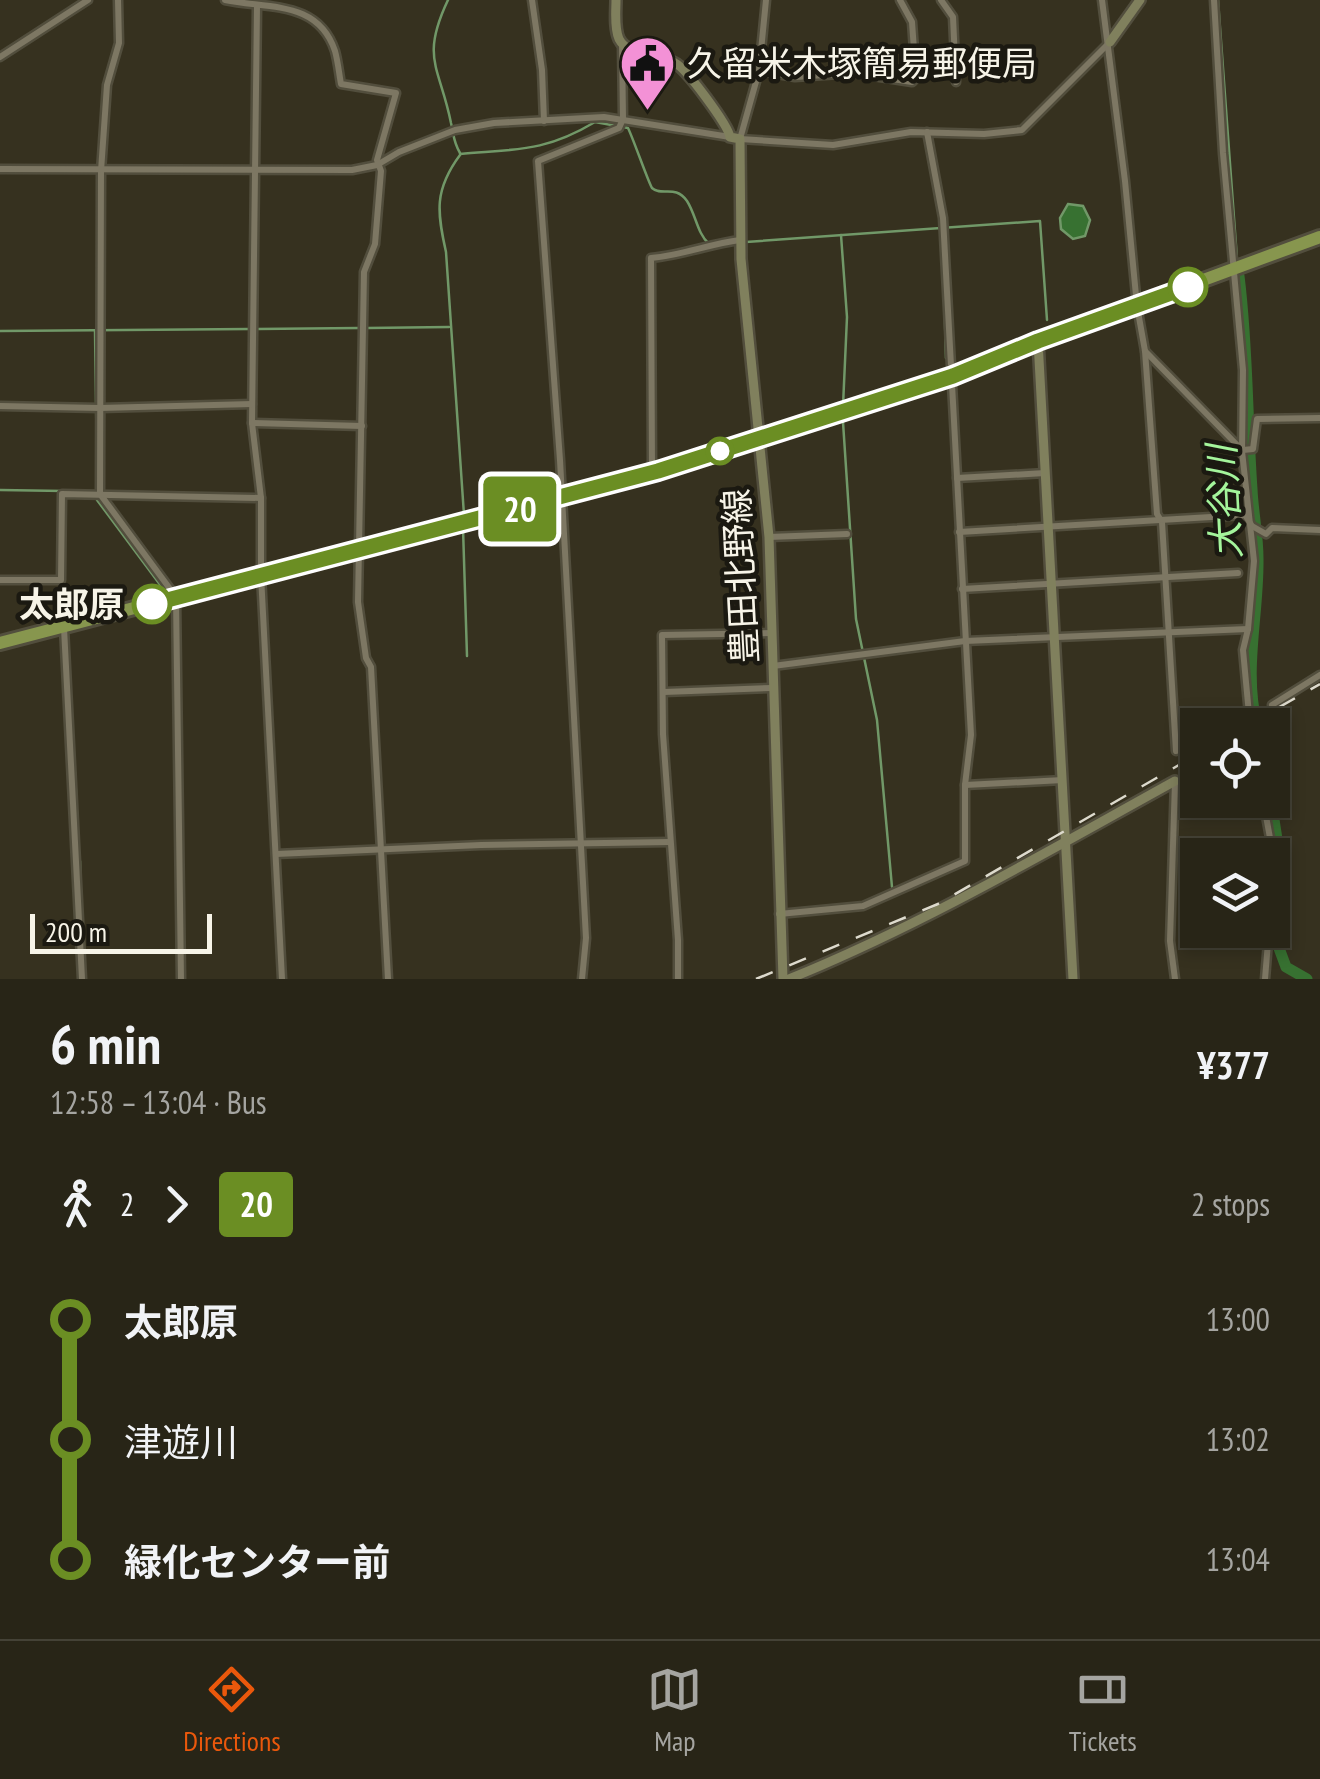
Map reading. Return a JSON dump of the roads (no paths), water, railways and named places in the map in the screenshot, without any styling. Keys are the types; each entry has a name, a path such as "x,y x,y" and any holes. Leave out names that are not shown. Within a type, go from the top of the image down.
{"highway":[{"path":"0,644 652,473 953,376 1320,237"}],"street":[{"path":"0,57 88,0"},
{"path":"118,0 118,43 107,86 101,172 100,494 176,597 182,979"},
{"path":"225,0 258,7 283,3 302,12 320,26 336,54 341,84 396,93 377,165 381,171 375,244 364,272 358,602 366,658 371,667 388,979"},
{"path":"532,0 542,70 544,121"},
{"path":"616,0 617,36 622,42 684,68 734,138"},
{"path":"734,138 759,71 766,0"},
{"path":"759,71 795,77 854,74 912,82 916,78 912,22 900,0"},
{"path":"942,0 953,16 956,82"},
{"path":"1102,0 1145,351 1157,514 1162,522 1176,751"},
{"path":"1,166 101,172 352,170 377,165 455,130 494,123 544,121 622,119 734,138 833,144 926,132 984,134 1022,130 1110,42 1140,0"},
{"path":"1214,0 1243,370 1242,450 1254,561 1243,650 1248,708"},
{"path":"258,7 252,423 261,498 261,575 282,979"},
{"path":"582,979 586,938 562,498 538,161 619,128 622,42"},
{"path":"779,914 863,906 965,861 965,786 971,735 953,376 943,218 926,132"},
{"name":"豊田北野線","path":"734,138 741,259 768,536 779,914 786,979"},
{"path":"652,473 651,258 684,255 706,244 740,240"},
{"path":"1038,341 1073,979"},
{"path":"1145,351 1242,450"},
{"path":"0,406 252,404"},
{"path":"1242,450 1253,448 1257,419 1320,418"},
{"path":"252,423 362,426"},
{"path":"957,478 1046,473"},
{"path":"0,580 61,580 62,494 261,498"},
{"path":"1248,501 1245,516 1252,526 1266,534 1272,528 1320,530"},
{"path":"959,532 1245,516"},
{"path":"768,536 847,534"},
{"path":"962,589 1238,573"},
{"path":"64,628 82,979"},
{"path":"773,666 965,642 1248,629"},
{"path":"678,979 662,635 772,633"},
{"path":"1272,705 1320,674"},
{"path":"664,692 772,688"},
{"path":"965,786 1063,780"},
{"path":"786,979 887,938 967,898 1175,781"},
{"path":"1175,781 1170,941 1175,979"},
{"path":"276,854 670,842"},
{"path":"1265,979 1268,948"}],"waterway":[{"path":"448,0 435,36 435,63 460,153"},
{"name":"大谷川","path":"1218,0 1237,259"},
{"path":"460,154 545,144 595,122 628,128 652,188 682,196 709,244"},
{"path":"460,155 446,179 440,213 464,515"},
{"path":"746,242 1040,221 1047,320"},
{"path":"841,235 847,317 843,406"},
{"name":"大谷川","path":"1239,276 1258,549 1251,663 1254,708"},
{"path":"944,288 946,358"},
{"path":"367,328 449,327"},
{"path":"257,329 359,328"},
{"path":"0,331 249,329"},
{"path":"95,331 97,472"},
{"path":"843,422 856,619 877,720 892,887"},
{"path":"0,490 64,491"},
{"path":"97,495 167,594"},
{"path":"463,528 467,656"},
{"path":"63,579 66,621"},
{"path":"75,772 79,856"},
{"name":"大谷川","path":"1274,818 1279,852 1276,940 1286,967 1307,979"},
{"path":"80,861 82,928"}],"railway":[{"path":"1278,708 1320,684"},
{"path":"756,979 938,904 1180,764"}],"place":[{"name":"久留米木塚簡易郵便局","path":"648,112"},
{"name":"太郎原","path":"152,604"}]}
